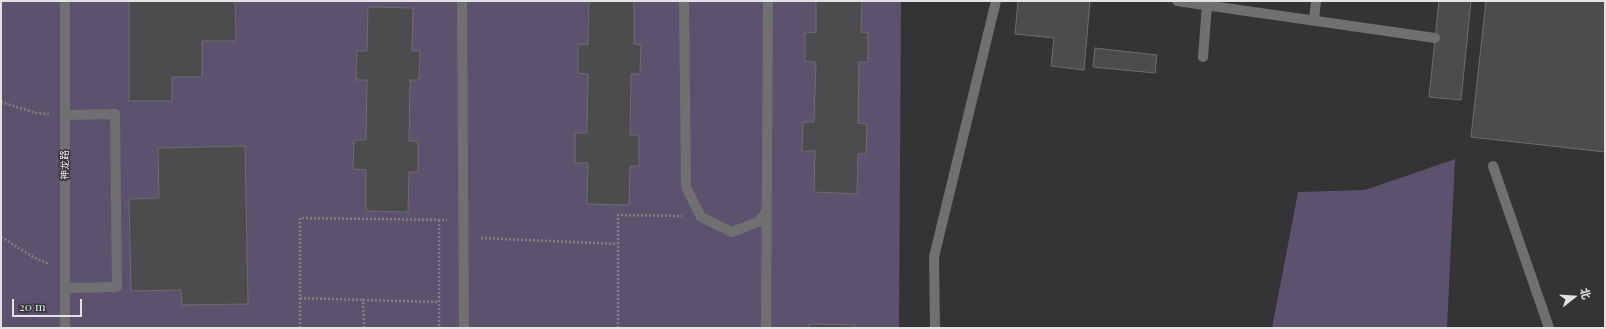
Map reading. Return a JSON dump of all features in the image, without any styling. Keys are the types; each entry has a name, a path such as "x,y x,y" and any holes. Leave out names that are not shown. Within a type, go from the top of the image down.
{"street":[{"name":"神龙路","path":"65,1 65,328"},
{"path":"462,1 464,328"},
{"path":"684,1 686,187 701,217 732,232 758,222 766,212"},
{"path":"766,328 768,1"},
{"path":"935,328 934,257 996,1"},
{"path":"1177,1 1435,38"},
{"path":"1314,20 1316,1"},
{"path":"1203,57 1207,5"},
{"path":"65,115 115,114 117,287 65,288"},
{"path":"1493,166 1549,328"}],"path":[{"path":"1,102 36,113 65,115"},
{"path":"618,328 618,215 701,217"},
{"path":"300,328 300,218 463,220"},
{"path":"439,220 439,328"},
{"path":"1,237 35,258 66,272"},
{"path":"464,237 618,244"},
{"path":"300,298 439,302"},
{"path":"364,300 364,328"}],"shaded area":[{"path":"1,1 901,1 899,328 1,328"},
{"path":"1455,159 1447,328 1272,328 1298,192 1365,190"}],"building":[{"path":"129,1 235,1 236,41 202,41 202,77 172,77 172,101 129,101"},
{"path":"589,1 634,1 634,44 641,45 640,74 631,74 630,135 639,135 639,166 630,166 629,205 587,204 588,163 575,163 575,133 587,133 588,74 578,73 578,44 588,45"},
{"path":"816,1 862,1 861,32 868,33 868,62 859,62 858,123 867,124 866,154 858,154 857,194 814,192 815,151 802,151 803,122 814,122 816,62 805,61 805,32 816,33"},
{"path":"1018,1 1090,1 1084,70 1051,66 1054,38 1015,34"},
{"path":"1439,1 1471,1 1461,100 1429,97"},
{"path":"1486,1 1605,1 1605,152 1471,137"},
{"path":"368,7 413,8 412,51 420,51 419,80 410,80 409,141 418,141 418,172 409,172 408,212 366,211 366,170 353,169 354,140 366,140 367,80 356,80 357,51 367,51"},
{"path":"1095,48 1157,55 1155,73 1093,67"},
{"path":"245,146 248,304 182,305 181,290 131,291 129,199 159,198 158,148"},
{"path":"809,324 855,325 855,328 809,328"}]}
